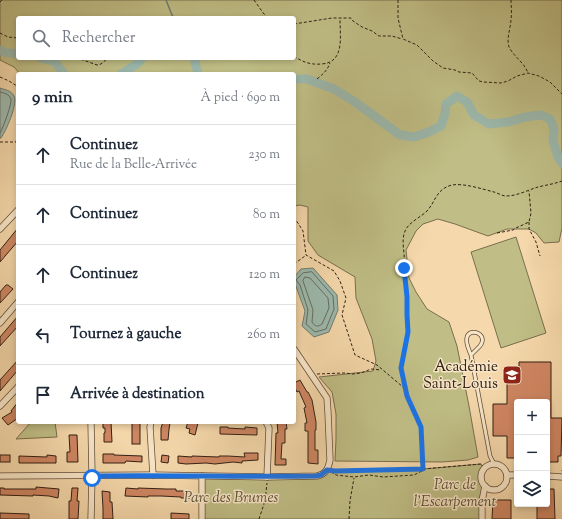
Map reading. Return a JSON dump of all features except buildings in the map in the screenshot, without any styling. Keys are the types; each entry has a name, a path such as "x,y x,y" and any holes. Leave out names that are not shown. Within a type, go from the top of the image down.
{"street":[{"path":"0,229 16,212"},
{"path":"0,323 16,304"},
{"path":"0,476 152,475 267,477 321,475 329,468 330,460 327,398 296,352"},
{"path":"0,406 16,389"},
{"path":"91,424 91,519"},
{"path":"150,424 152,475"},
{"path":"267,424 269,428 267,477"},
{"path":"494,464 500,465 505,469 507,475 507,481 499,490 489,489 482,482 481,476 484,469 488,465 494,464"},
{"path":"507,475 514,475"},
{"path":"202,476 202,519"},
{"path":"550,476 562,477"},
{"path":"482,519 482,501 485,486"}],"lane":[{"path":"471,355 483,339 475,332 468,334 467,340 490,456 494,464"}],"path":[{"path":"254,0 264,14"},
{"path":"398,0 398,18 403,39"},
{"path":"511,0 511,20 508,42 509,46 524,65 528,73"},
{"path":"296,24 332,18 351,18 362,27 379,36 392,36 403,39 417,46 443,68 459,72 472,73 479,81 501,83 528,73 539,76 550,82 562,94"},
{"path":"317,79 324,74 338,53 340,46 340,18"},
{"path":"0,33 8,37 16,38"},
{"path":"296,58 308,64 316,65 330,63"},
{"path":"83,60 97,65 106,60"},
{"path":"0,77 16,85"},
{"path":"0,142 16,142"},
{"path":"407,396 401,368 408,332 403,248 403,236 406,228 428,210 439,192 446,187 453,185 464,185 504,196 517,194 562,181"},
{"path":"529,190 531,213 529,229 536,242 540,256"},
{"path":"296,220 303,231 306,255"},
{"path":"497,233 513,230 529,222"},
{"path":"306,255 334,271 340,281 346,298 342,315 355,355 377,365 403,387 421,427 423,469"},
{"path":"296,262 306,255"},
{"path":"311,375 344,373 353,374 361,373 371,368 382,370"},
{"path":"327,470 423,469 481,464 484,469"},
{"path":"327,470 336,475 354,477 369,475 383,477 414,475 423,469"},
{"path":"259,519 266,501 267,477"},
{"path":"349,519 354,477"}],"green space":[{"path":"0,0 562,0 562,228 559,242 544,243 536,233 529,229 507,229 488,236 438,219 423,224 416,231 406,250 409,278 416,292 427,309 449,322 457,346 478,457 468,460 442,462 335,461 336,414 332,392 319,377 373,371 376,361 372,339 356,298 355,277 318,255 308,241 308,207 296,206 296,72 18,72 14,67 0,60"},
{"path":"516,237 546,333 501,348 471,252"},
{"path":"29,424 55,424 57,437 16,439"},
{"path":"481,464 484,469 481,476 482,482 485,486 482,519 202,519 202,476 316,476 329,467 335,471 423,469"}],"water":[{"path":"0,88 11,92 15,100 11,117 1,138 0,138"},
{"path":"313,268 337,295 338,310 329,332 314,337 302,326 305,311 296,286 296,275 301,269"}],"waterway":[{"path":"166,0 173,16"},
{"path":"0,50 16,54"},
{"path":"50,60 54,61 62,72"},
{"path":"124,72 137,64 140,60"},
{"path":"194,60 198,72"},
{"path":"296,79 307,79 334,89 355,102 400,135 414,137 441,126 445,114 446,104 457,96 467,102 474,115 489,124 508,122 525,117 541,115 550,119 554,129 553,141 558,157 562,163"}],"place":[{"name":"Académie Saint-Louis","path":"512,375"}],"route":[{"path":"92,478 92,476 152,475 267,477 316,476 321,475 327,470 423,469 421,427 407,396 401,368 408,332 404,268"}],"park label":[{"name":"Parc de l'Escarpement","path":"455,492"},
{"name":"Parc des Brumes","path":"231,497"}]}
